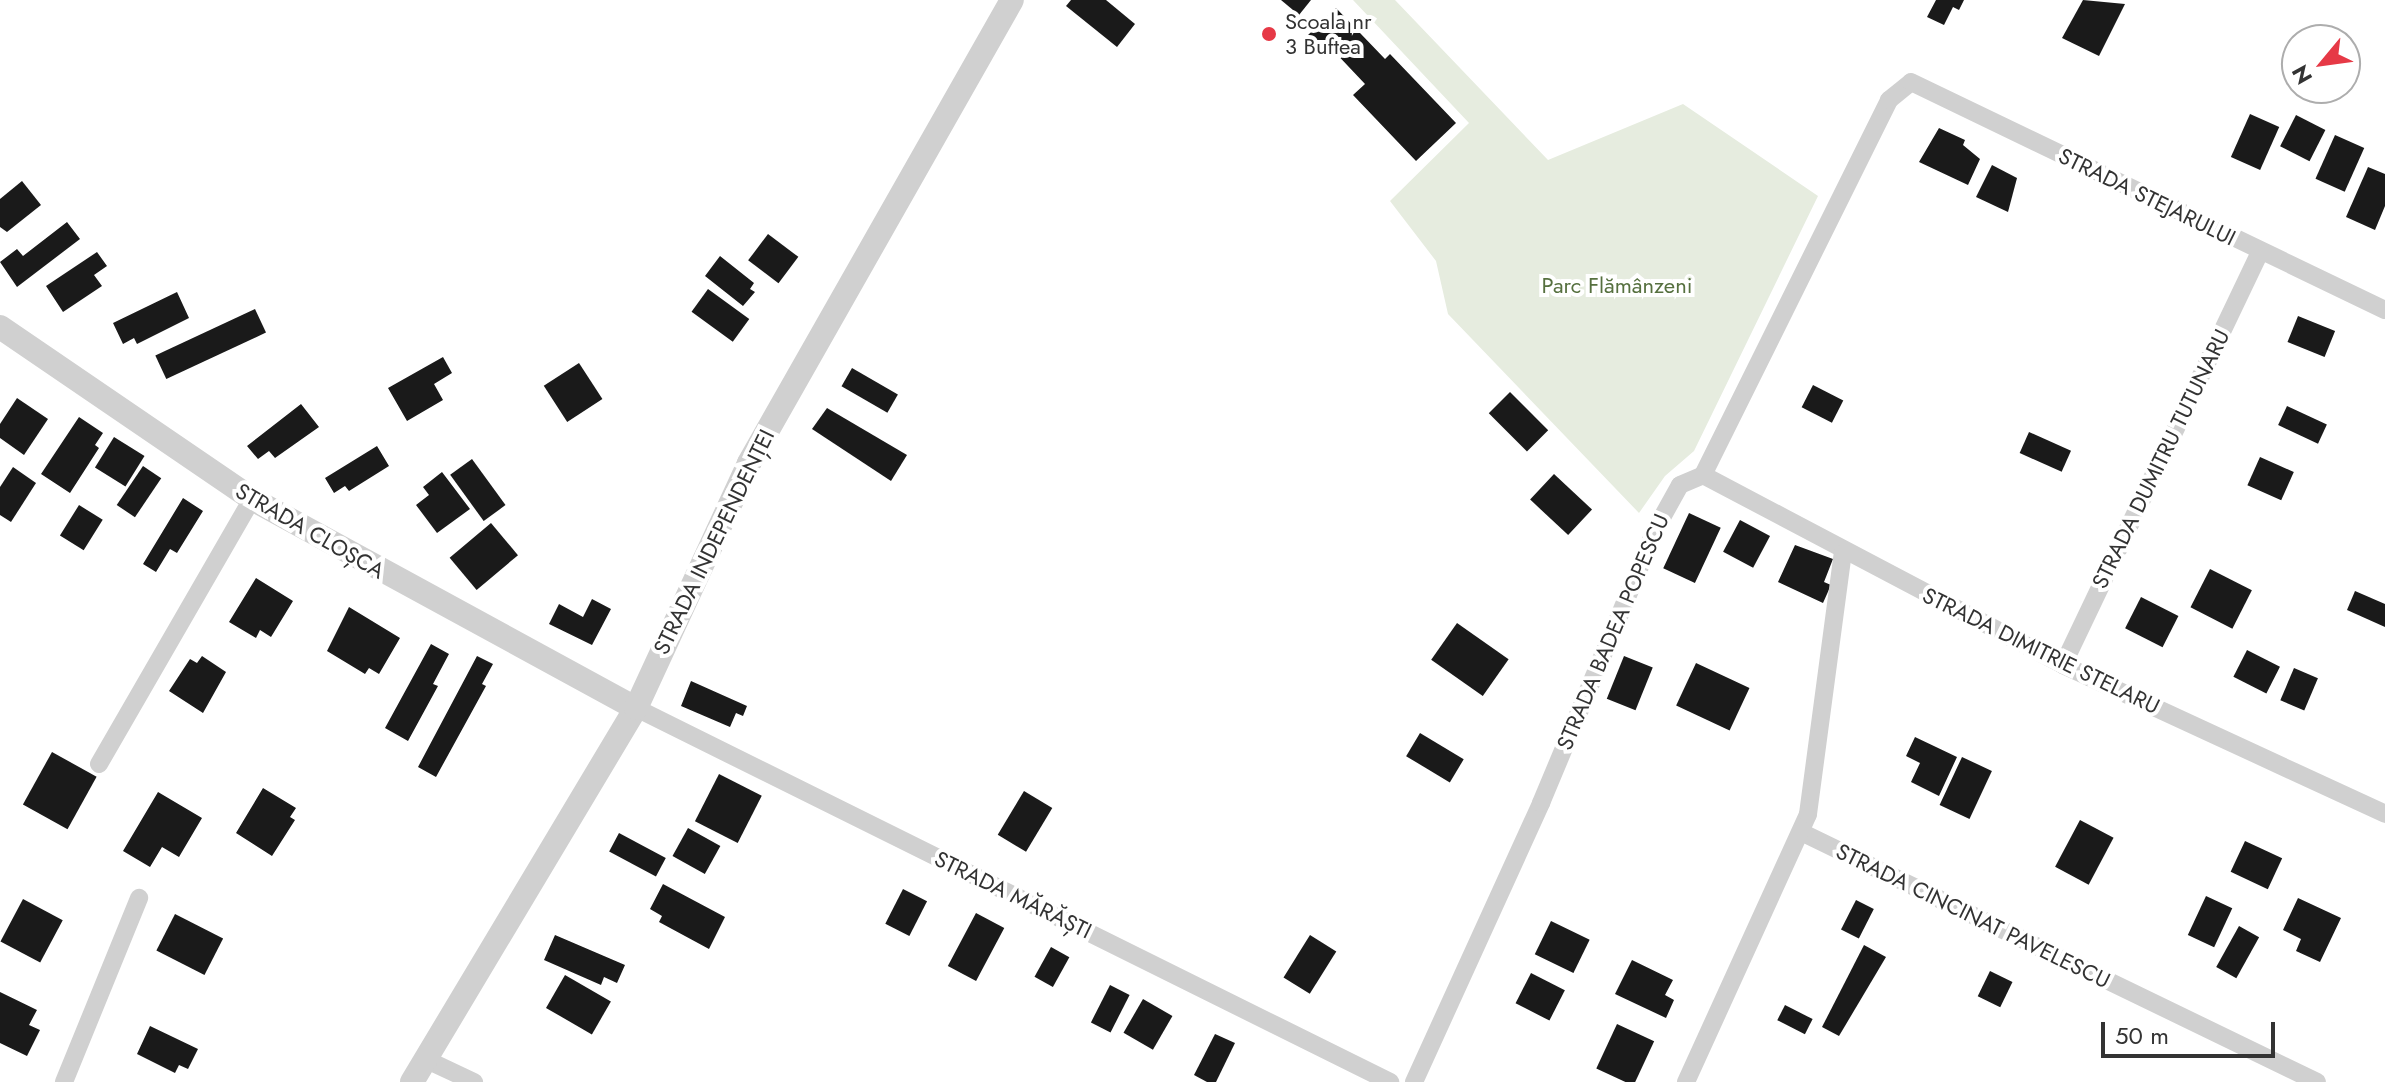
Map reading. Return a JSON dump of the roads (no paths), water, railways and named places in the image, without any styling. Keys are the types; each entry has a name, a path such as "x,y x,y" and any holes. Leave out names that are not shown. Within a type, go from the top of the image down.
{"street":[{"name":"STRADA INDEPENDENȚEI","path":"412,1082 636,708 749,463 1012,0"},
{"name":"STRADA STEJARULUI","path":"1911,82 2385,310"},
{"name":"STRADA BADEA POPESCU","path":"1414,1082 1541,803 1655,530 1680,485 1703,475 1889,100 1899,86 1911,82"},
{"name":"STRADA DUMITRU TUTUNARU","path":"2063,665 2260,252"},
{"name":"STRADA CLOȘCA","path":"0,327 252,499 636,708"},
{"name":"STRADA DIMITRIE STELARU","path":"1703,475 1843,553 2063,665 2385,814"},
{"path":"99,764 252,499"},
{"path":"1686,1082 1803,833 1812,799 1843,553"},
{"name":"STRADA MĂRĂȘTI","path":"636,708 1390,1082"},
{"name":"STRADA CINCINAT PAVELESCU","path":"1803,833 2317,1082"},
{"path":"64,1082 139,898"},
{"path":"427,1060 474,1082"}],"place":[{"name":"Scoala nr 3 Buftea","path":"1269,34"}],"park label":[{"name":"Parc Flămânzeni","path":"1617,286"}]}
